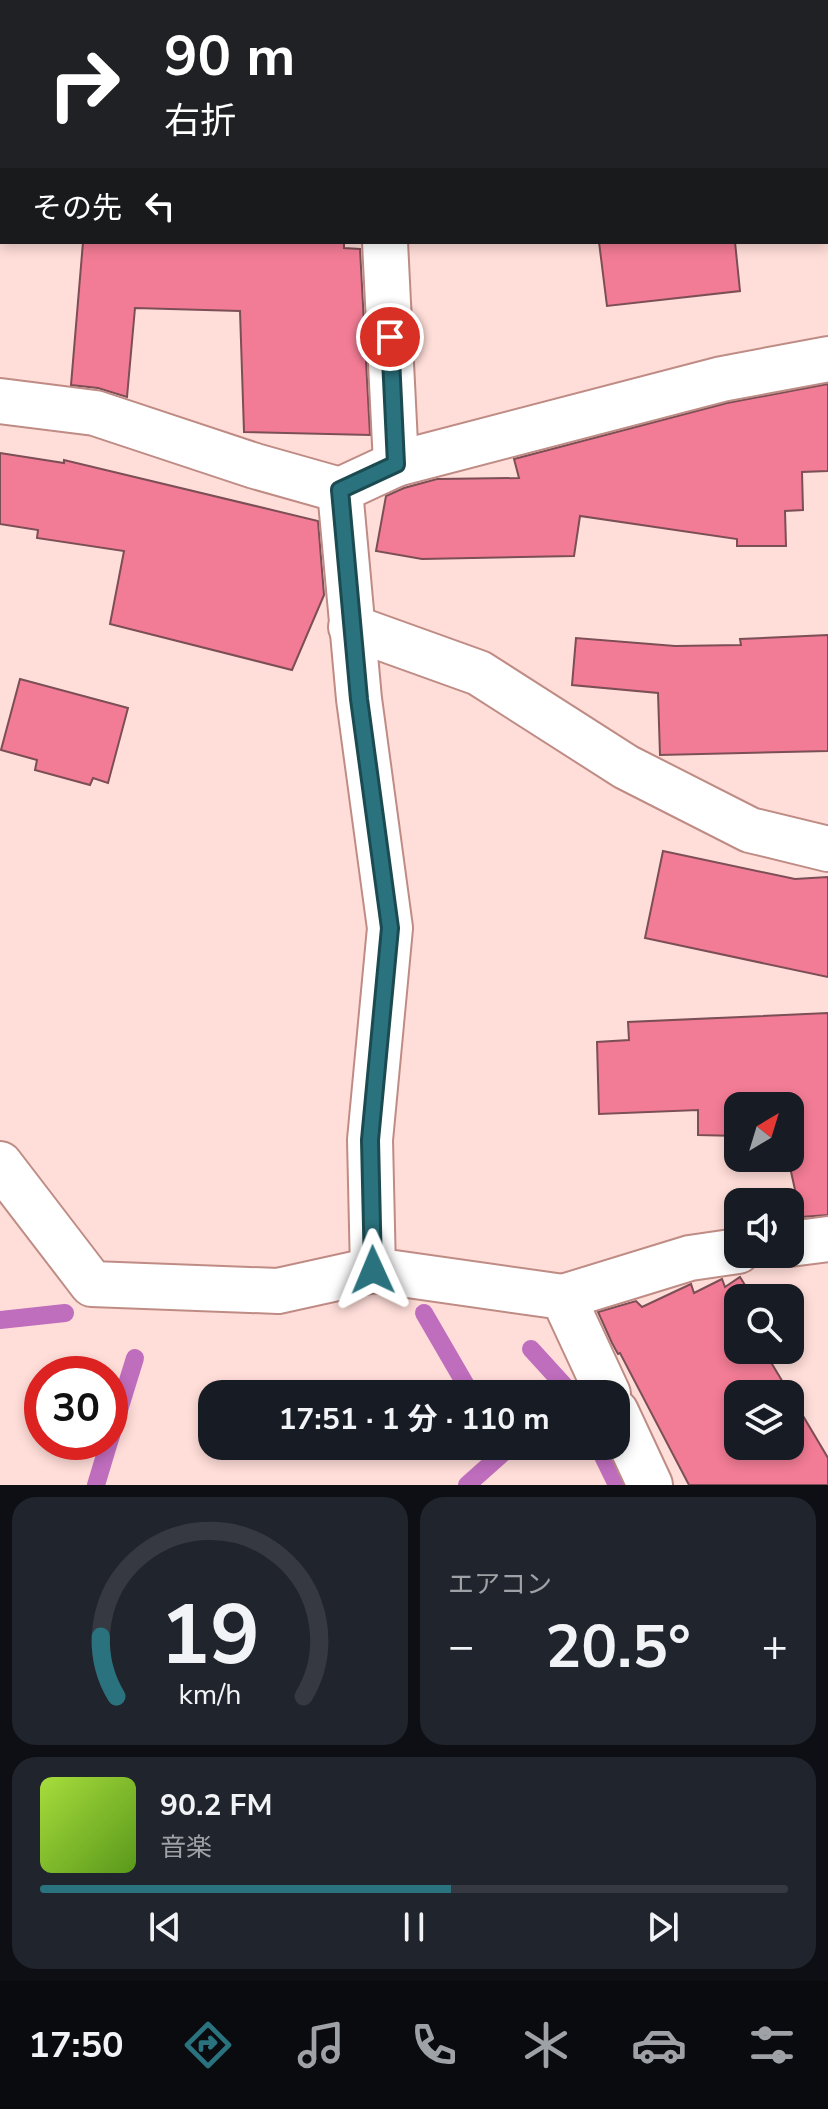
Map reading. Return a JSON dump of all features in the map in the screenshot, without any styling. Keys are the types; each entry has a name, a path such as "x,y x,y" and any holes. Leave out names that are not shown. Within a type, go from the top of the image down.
{"street":[{"path":"385,244 396,464"},
{"path":"0,401 95,413 255,466 340,490 396,464 722,379 828,359"},
{"path":"340,490 359,699 390,928 370,1140 373,1270"},
{"path":"351,627 479,673 626,767 750,830 828,849"},
{"path":"0,1164 92,1284 278,1291 373,1270 563,1297 690,1258 724,1253"},
{"path":"804,1242 828,1239"},
{"path":"563,1297 602,1380"},
{"path":"630,1442 650,1485"}],"building":[{"path":"83,244 344,244 344,248 360,249 370,435 244,432 240,311 135,308 127,397 98,388 71,385"},
{"path":"599,244 735,244 740,291 607,306"},
{"path":"828,384 828,471 802,472 803,510 785,511 786,546 737,546 737,539 580,516 574,556 422,559 376,551 386,496 404,488 437,479 519,478 514,459 727,403"},
{"path":"0,453 64,463 64,460 318,521 324,595 292,670 110,624 124,551 37,538 38,530 0,524"},
{"path":"828,635 828,751 660,755 658,693 572,685 576,638 675,646 741,645 740,639"},
{"path":"20,679 128,708 108,783 93,778 90,785 35,770 37,760 1,750"},
{"path":"663,851 795,879 828,877 828,977 645,938"},
{"path":"828,1013 828,1215 804,1217 804,1188 795,1188 791,1172 804,1172 804,1092 724,1092 724,1136 698,1135 698,1110 599,1114 597,1042 629,1040 628,1022"},
{"path":"740,1277 744,1284 730,1284"},
{"path":"722,1279 724,1364 772,1364 782,1380 724,1380 724,1460 804,1460 804,1418 828,1458 828,1485 689,1485 598,1312 636,1301 642,1307 691,1284 694,1293"}],"waterway":[{"path":"0,1320 65,1313"},
{"path":"424,1313 463,1380"},
{"path":"531,1349 559,1380"},
{"path":"128,1381 135,1358"},
{"path":"96,1485 104,1460"},
{"path":"467,1485 495,1460"},
{"path":"605,1460 617,1485"}],"route":[{"path":"373,1270 370,1140 390,928 359,699 340,490 396,464 390,337"}]}
